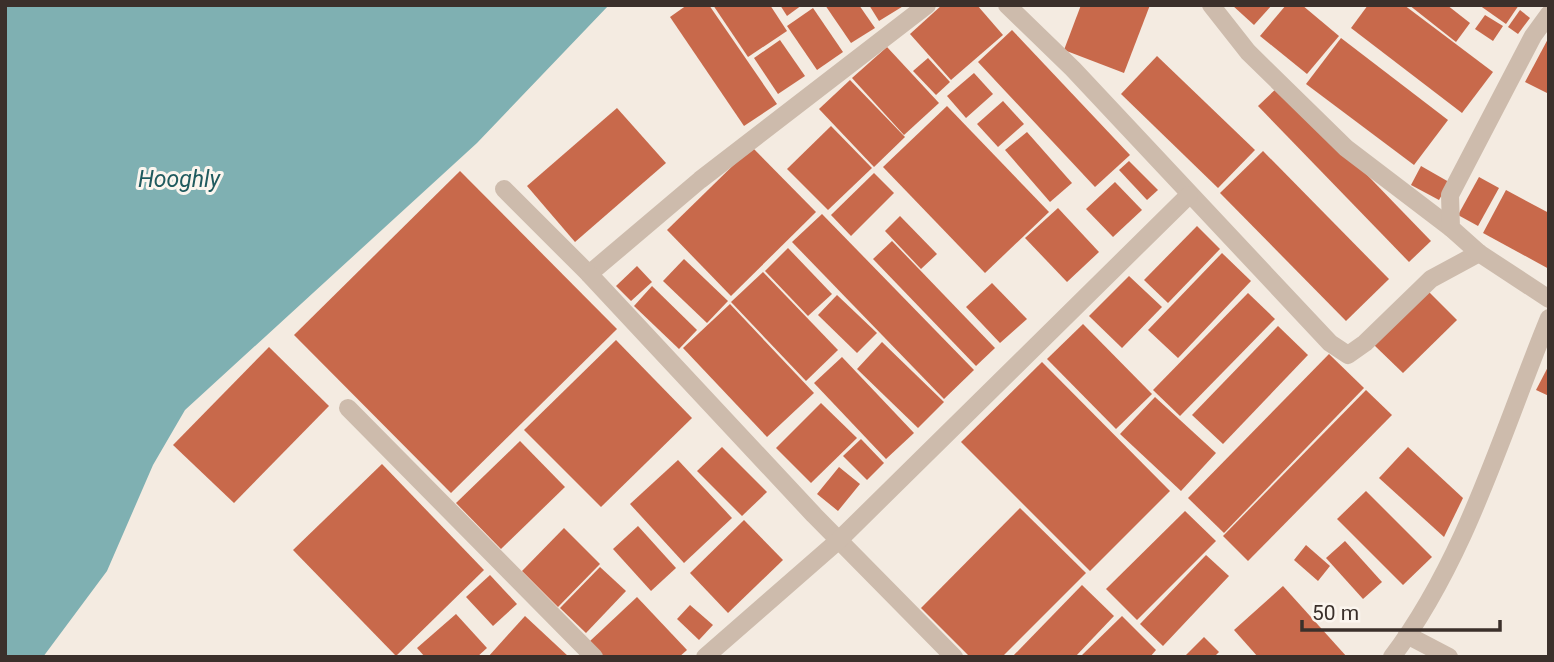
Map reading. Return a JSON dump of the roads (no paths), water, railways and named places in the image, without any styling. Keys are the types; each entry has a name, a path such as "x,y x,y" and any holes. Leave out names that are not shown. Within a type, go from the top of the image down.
{"street":[{"path":"589,274 701,180 927,5"},
{"path":"1007,5 1073,69 1330,343 1348,355 1365,343 1431,279 1479,253"},
{"path":"1211,5 1248,52 1346,148 1451,228 1479,253 1549,299"},
{"path":"1451,228 1450,195 1533,36 1549,14"},
{"path":"504,188 954,657"},
{"path":"705,657 839,540 1189,195"},
{"path":"1392,657 1447,566 1499,449 1549,318"},
{"path":"348,408 594,657"},
{"path":"1407,635 1450,657"}],"water":[{"name":"Hooghly","path":"5,5 609,5 477,143 185,410 153,465 107,571 43,657 5,657"}]}
